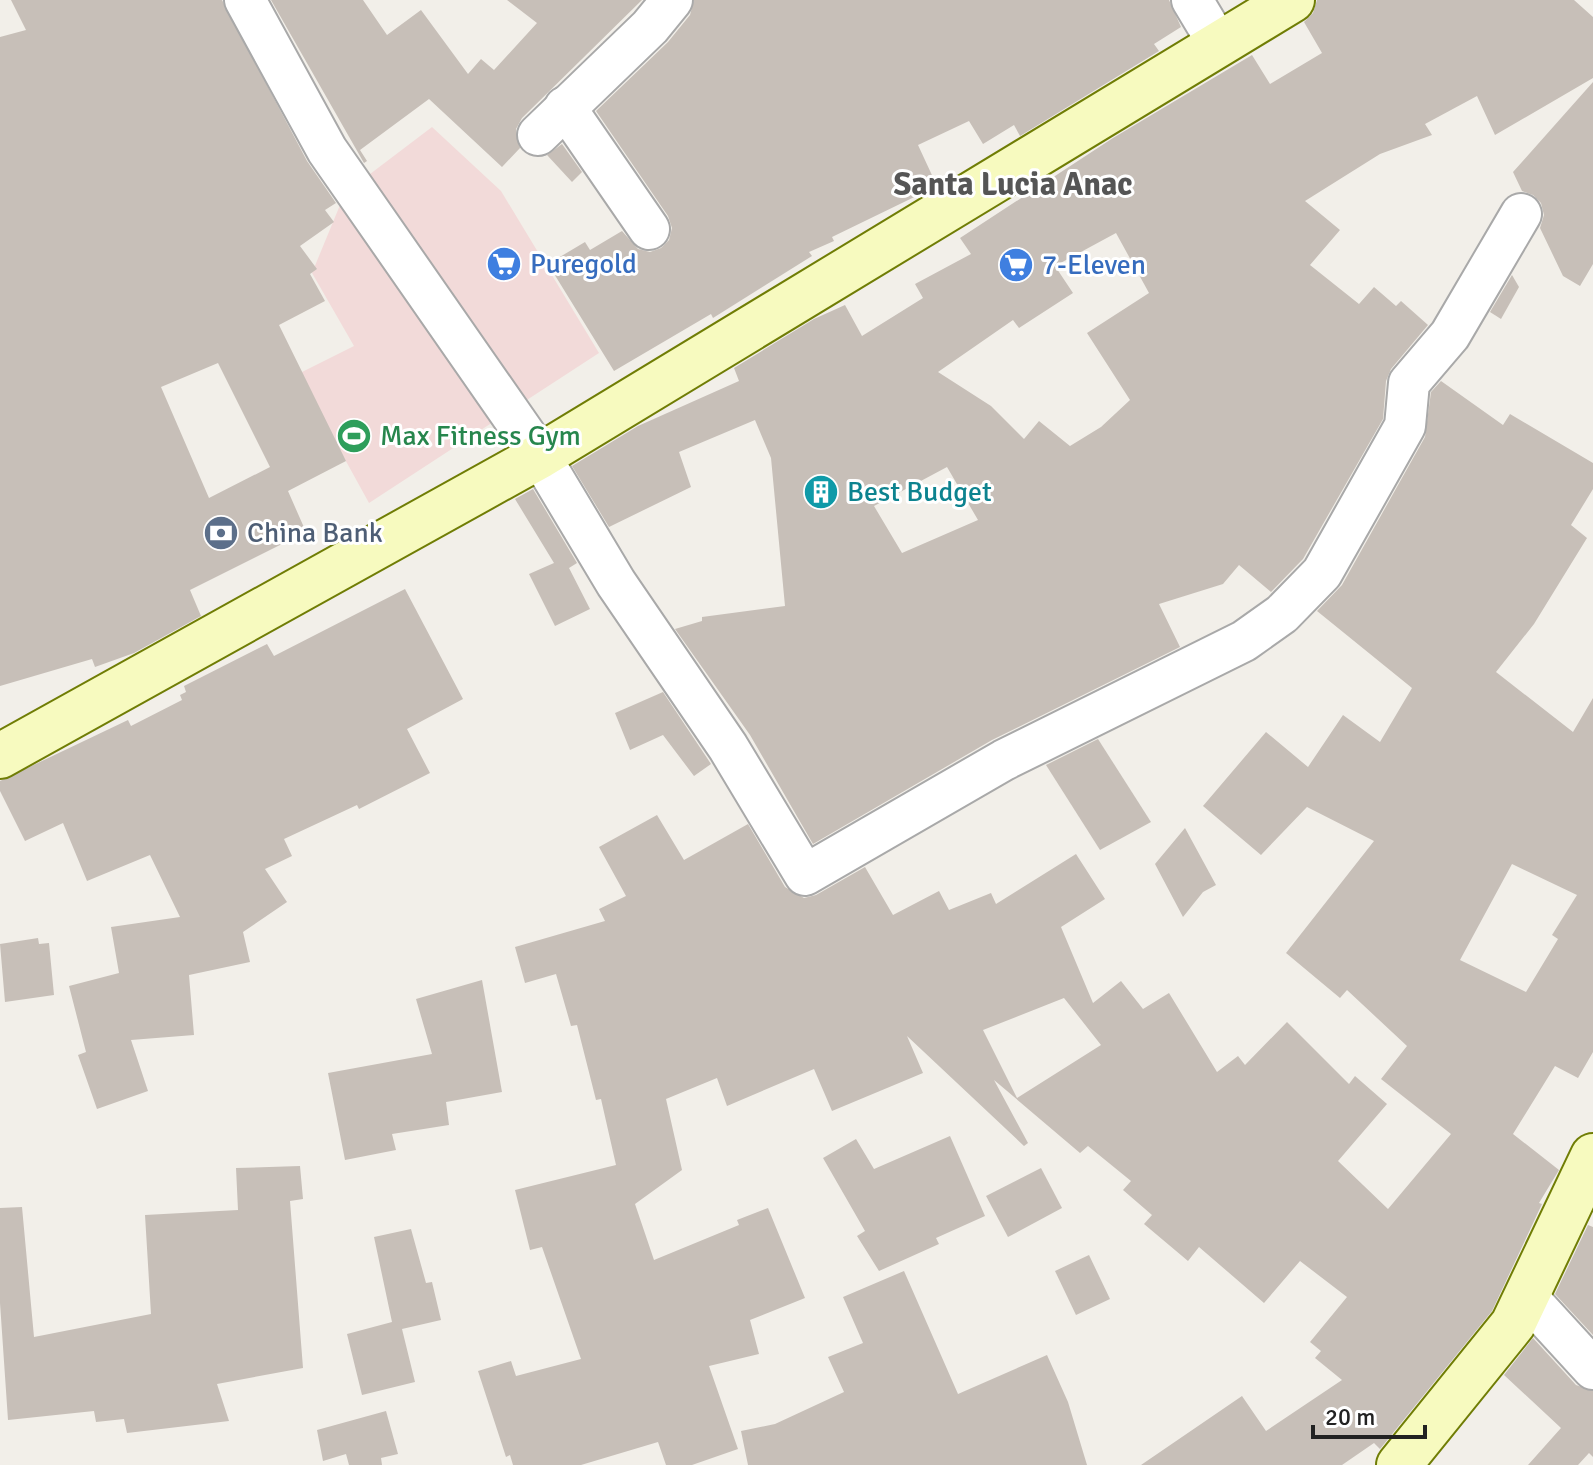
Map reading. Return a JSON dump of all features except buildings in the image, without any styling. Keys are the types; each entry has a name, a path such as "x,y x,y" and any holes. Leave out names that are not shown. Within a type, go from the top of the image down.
{"street":[{"path":"245,0 327,150 540,456 616,583 728,747 805,875 1004,760 1244,641 1282,614 1322,573 1405,426 1409,383 1450,335 1521,214"},
{"path":"538,135 650,27 672,0"},
{"path":"1192,0 1219,45"},
{"path":"0,756 540,456 1292,0"},
{"path":"565,107 649,229"},
{"path":"1399,1465 1504,1335 1527,1297 1593,1156"},
{"path":"1527,1297 1593,1369"}],"shaded area":[{"name":"Puregold","path":"432,127 501,191 599,353 369,503 298,374 354,346 312,273 345,193"}],"place":[{"name":"Puregold","path":"504,264"},
{"name":"7-Eleven","path":"1016,265"},
{"name":"Max Fitness Gym","path":"354,436"},
{"name":"Best Budget","path":"821,492"},
{"name":"China Bank","path":"221,533"}],"district":[{"name":"Santa Lucia Anac","path":"1013,184"}]}
